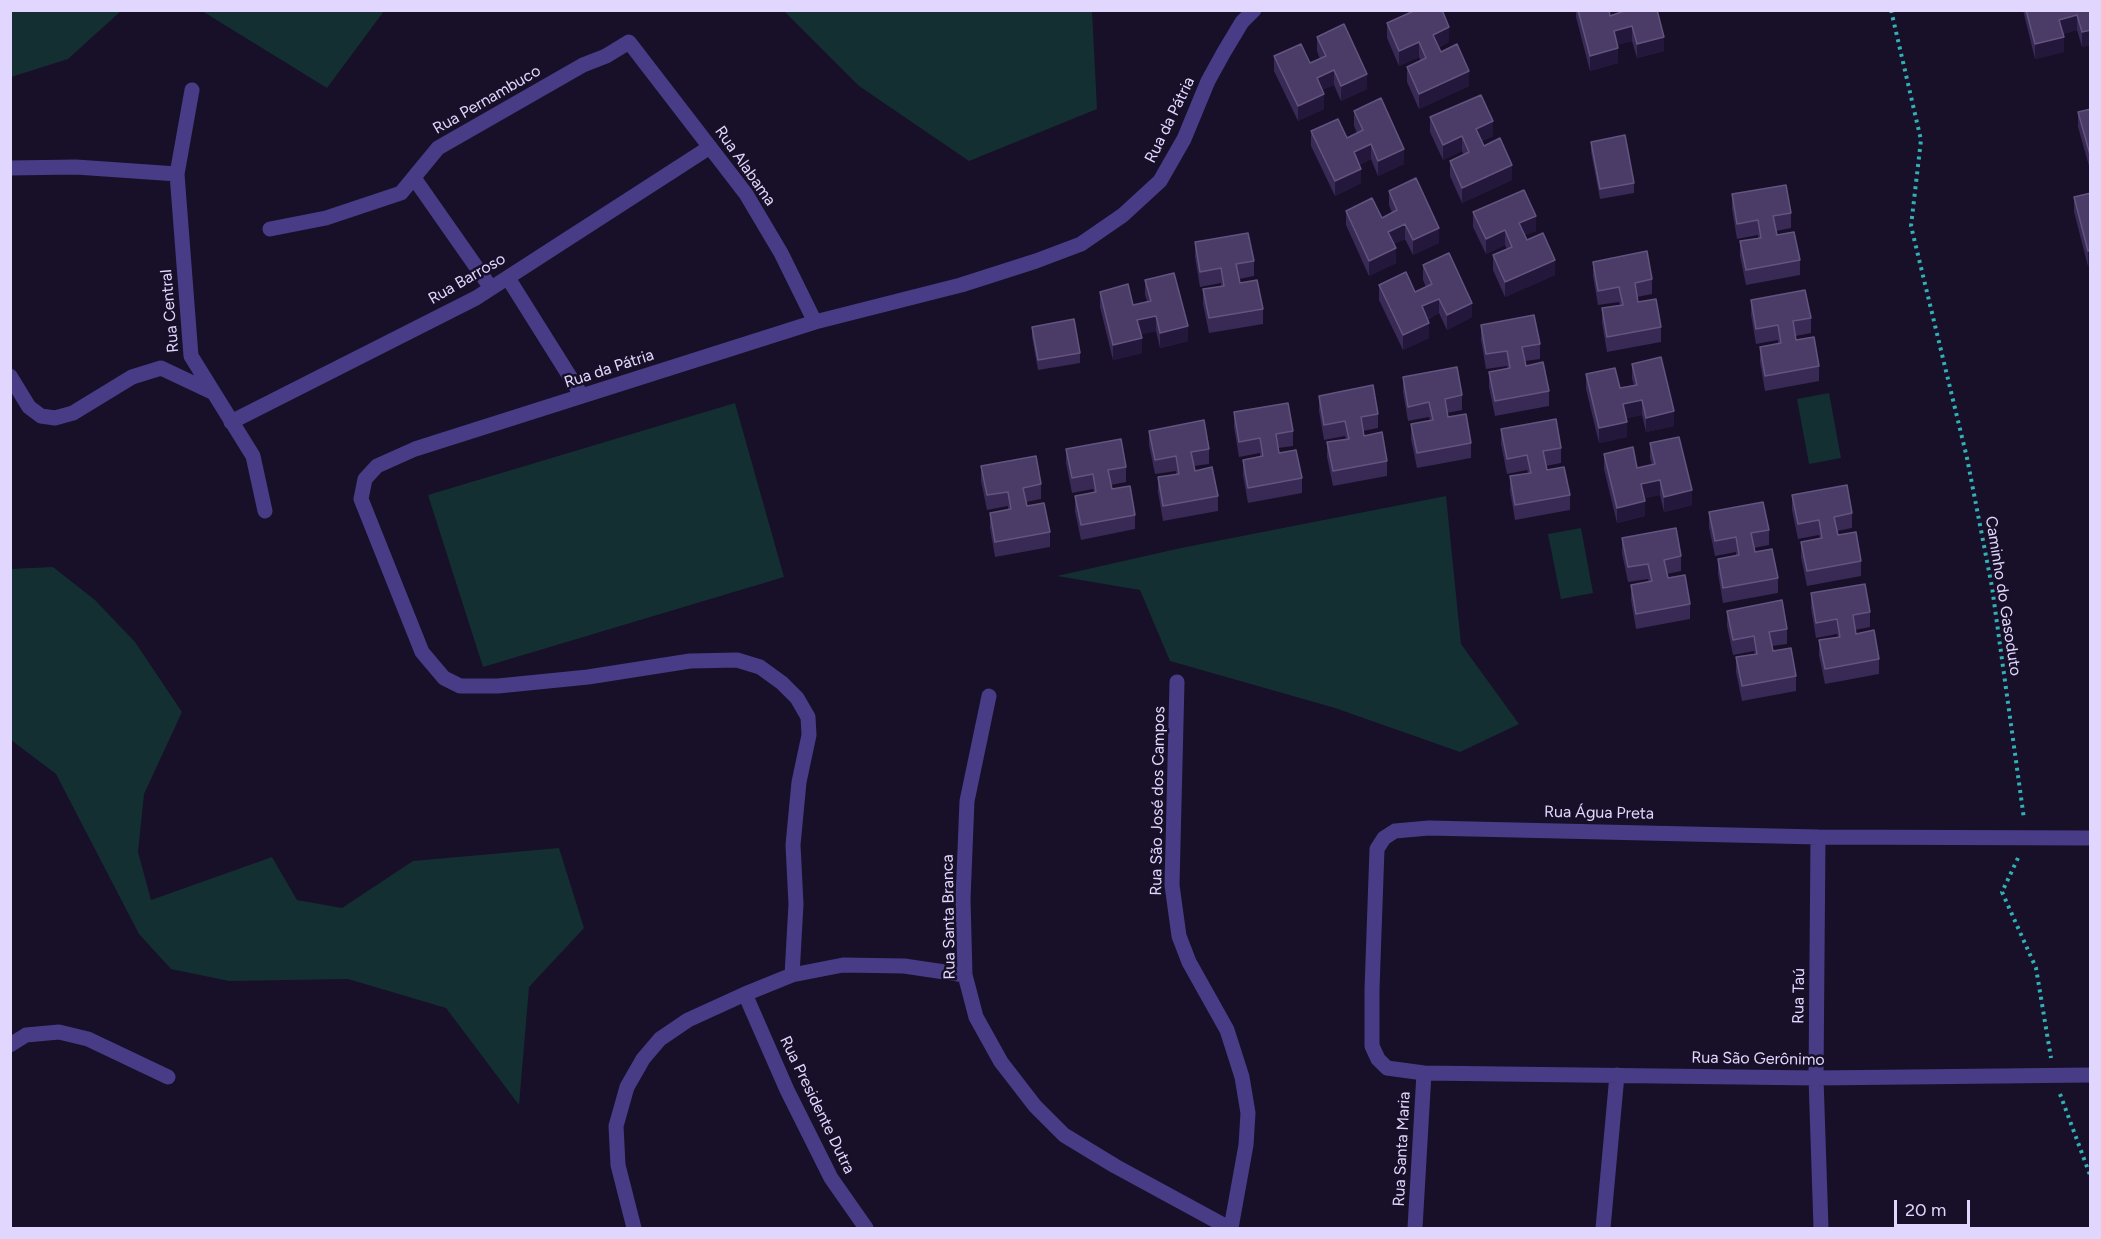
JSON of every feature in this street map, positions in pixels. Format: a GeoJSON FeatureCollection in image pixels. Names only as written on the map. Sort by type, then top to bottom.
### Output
{"type":"FeatureCollection","features":[{"type":"Feature","properties":{"kind":"street","name":"Rua da Pátria"},"geometry":{"type":"LineString","coordinates":[[792,975],[796,904],[792,845],[799,782],[809,735],[808,717],[797,698],[782,683],[760,667],[737,660],[690,661],[588,677],[498,686],[460,686],[444,678],[422,652],[361,499],[365,479],[377,466],[415,449],[815,322],[961,285],[1081,244],[1123,215],[1160,181],[1184,139],[1208,81],[1242,22],[1254,10]]}},
{"type":"Feature","properties":{"kind":"street","name":"Rua Alabama"},"geometry":{"type":"LineString","coordinates":[[629,42],[746,194],[781,253],[815,322]]}},
{"type":"Feature","properties":{"kind":"street","name":"Rua Pernambuco"},"geometry":{"type":"LineString","coordinates":[[270,229],[326,219],[401,193],[438,148],[583,65],[606,56],[629,42]]}},
{"type":"Feature","properties":{"kind":"street","name":"Rua Central"},"geometry":{"type":"LineString","coordinates":[[192,90],[177,174],[191,356],[253,456],[265,511]]}},
{"type":"Feature","properties":{"kind":"street","name":"Rua Barroso"},"geometry":{"type":"LineString","coordinates":[[231,422],[476,298],[710,147]]}},
{"type":"Feature","properties":{"kind":"street"},"geometry":{"type":"LineString","coordinates":[[10,168],[76,167],[177,174]]}},
{"type":"Feature","properties":{"kind":"street"},"geometry":{"type":"LineString","coordinates":[[414,178],[491,288]]}},
{"type":"Feature","properties":{"kind":"street"},"geometry":{"type":"LineString","coordinates":[[508,278],[582,396]]}},
{"type":"Feature","properties":{"kind":"street"},"geometry":{"type":"LineString","coordinates":[[10,376],[29,407],[41,416],[54,418],[73,413],[132,377],[161,368],[214,393]]}},
{"type":"Feature","properties":{"kind":"street","name":"Rua São José dos Campos"},"geometry":{"type":"LineString","coordinates":[[1177,682],[1172,885],[1179,936],[1189,962],[1227,1030],[1242,1077],[1248,1113],[1246,1145],[1230,1228]]}},
{"type":"Feature","properties":{"kind":"street","name":"Rua Santa Branca"},"geometry":{"type":"LineString","coordinates":[[989,696],[968,801],[963,899],[964,975],[976,1017],[1000,1062],[1035,1106],[1064,1135],[1115,1166],[1230,1228]]}},
{"type":"Feature","properties":{"kind":"street","name":"Rua Água Preta"},"geometry":{"type":"LineString","coordinates":[[1424,1072],[1387,1068],[1377,1059],[1372,1046],[1377,849],[1384,838],[1395,831],[1429,828],[1818,837],[2091,838]]}},
{"type":"Feature","properties":{"kind":"street","name":"Rua Taú"},"geometry":{"type":"LineString","coordinates":[[1818,837],[1816,1078],[1821,1228]]}},
{"type":"Feature","properties":{"kind":"street"},"geometry":{"type":"LineString","coordinates":[[634,1228],[618,1165],[616,1126],[627,1087],[643,1059],[660,1039],[688,1020],[792,975],[843,965],[904,966],[964,975]]}},
{"type":"Feature","properties":{"kind":"street","name":"Rua Presidente Dutra"},"geometry":{"type":"LineString","coordinates":[[745,994],[787,1090],[831,1178],[866,1228]]}},
{"type":"Feature","properties":{"kind":"street"},"geometry":{"type":"LineString","coordinates":[[10,1046],[26,1035],[59,1032],[88,1039],[168,1077]]}},
{"type":"Feature","properties":{"kind":"street","name":"Rua São Gerônimo"},"geometry":{"type":"LineString","coordinates":[[1424,1072],[1816,1078],[2091,1075]]}},
{"type":"Feature","properties":{"kind":"street","name":"Rua Santa Maria"},"geometry":{"type":"LineString","coordinates":[[1415,1228],[1424,1072]]}},
{"type":"Feature","properties":{"kind":"street"},"geometry":{"type":"LineString","coordinates":[[1603,1228],[1617,1075]]}},
{"type":"Feature","properties":{"kind":"path","name":"Caminho do Gasoduto"},"geometry":{"type":"LineString","coordinates":[[1891,10],[1921,141],[1911,226],[1967,458],[1989,576],[2026,838]]}},
{"type":"Feature","properties":{"kind":"path"},"geometry":{"type":"LineString","coordinates":[[2026,838],[2002,892],[2036,968],[2053,1076],[2091,1175]]}},
{"type":"Feature","properties":{"kind":"green space"},"geometry":{"type":"Polygon","coordinates":[[[11,10],[121,11],[68,59],[11,77],[11,10]]]}},
{"type":"Feature","properties":{"kind":"green space"},"geometry":{"type":"Polygon","coordinates":[[[202,11],[384,11],[327,88],[202,11]]]}},
{"type":"Feature","properties":{"kind":"green space"},"geometry":{"type":"Polygon","coordinates":[[[784,11],[1092,11],[1097,109],[969,161],[859,86],[784,11]]]}},
{"type":"Feature","properties":{"kind":"green space"},"geometry":{"type":"Polygon","coordinates":[[[1829,393],[1841,458],[1809,464],[1797,399],[1829,393]]]}},
{"type":"Feature","properties":{"kind":"green space"},"geometry":{"type":"Polygon","coordinates":[[[735,403],[784,577],[483,667],[428,495],[735,403]]]}},
{"type":"Feature","properties":{"kind":"green space"},"geometry":{"type":"Polygon","coordinates":[[[1446,496],[1461,644],[1519,724],[1460,752],[1335,708],[1170,661],[1140,590],[1057,576],[1181,548],[1446,496]]]}},
{"type":"Feature","properties":{"kind":"green space"},"geometry":{"type":"Polygon","coordinates":[[[1581,528],[1593,593],[1561,599],[1548,534],[1581,528]]]}},
{"type":"Feature","properties":{"kind":"green space"},"geometry":{"type":"Polygon","coordinates":[[[53,567],[95,600],[135,642],[182,712],[144,794],[138,852],[151,900],[272,857],[297,900],[342,908],[413,861],[559,848],[584,928],[529,987],[519,1105],[446,1008],[348,979],[229,981],[171,969],[139,934],[56,774],[11,740],[11,569],[53,567]]]}},
{"type":"Feature","properties":{"kind":"building"},"geometry":{"type":"Polygon","coordinates":[[[1416,10],[1442,10],[1449,27],[1433,35],[1441,52],[1457,44],[1469,71],[1419,94],[1407,67],[1426,58],[1419,42],[1399,51],[1387,23],[1416,10]]]}},
{"type":"Feature","properties":{"kind":"building"},"geometry":{"type":"Polygon","coordinates":[[[1578,10],[1609,10],[1610,16],[1627,10],[1657,10],[1664,37],[1637,44],[1632,26],[1614,31],[1618,48],[1590,56],[1578,10]]]}},
{"type":"Feature","properties":{"kind":"building"},"geometry":{"type":"Polygon","coordinates":[[[2026,10],[2091,10],[2091,30],[2082,32],[2077,15],[2059,20],[2064,37],[2035,44],[2026,10]]]}},
{"type":"Feature","properties":{"kind":"building"},"geometry":{"type":"Polygon","coordinates":[[[1344,24],[1367,74],[1341,86],[1334,70],[1317,78],[1324,94],[1298,106],[1274,56],[1301,44],[1310,63],[1326,56],[1317,37],[1344,24]]]}},
{"type":"Feature","properties":{"kind":"building"},"geometry":{"type":"Polygon","coordinates":[[[1481,95],[1493,121],[1476,129],[1484,146],[1500,138],[1512,165],[1462,188],[1450,161],[1469,152],[1462,136],[1443,145],[1430,117],[1481,95]]]}},
{"type":"Feature","properties":{"kind":"building"},"geometry":{"type":"Polygon","coordinates":[[[1381,98],[1404,149],[1378,161],[1371,144],[1354,152],[1361,169],[1335,181],[1311,131],[1338,119],[1347,138],[1363,130],[1354,111],[1381,98]]]}},
{"type":"Feature","properties":{"kind":"building"},"geometry":{"type":"Polygon","coordinates":[[[2091,109],[2091,158],[2078,112],[2091,109]]]}},
{"type":"Feature","properties":{"kind":"building"},"geometry":{"type":"Polygon","coordinates":[[[1625,135],[1634,183],[1600,189],[1591,142],[1625,135]]]}},
{"type":"Feature","properties":{"kind":"building"},"geometry":{"type":"Polygon","coordinates":[[[1416,178],[1439,228],[1413,240],[1405,224],[1388,232],[1396,248],[1369,261],[1346,211],[1372,198],[1382,218],[1397,210],[1389,191],[1416,178]]]}},
{"type":"Feature","properties":{"kind":"building"},"geometry":{"type":"Polygon","coordinates":[[[1786,185],[1791,213],[1773,216],[1777,235],[1794,232],[1800,260],[1746,270],[1740,241],[1761,238],[1758,220],[1737,224],[1732,194],[1786,185]]]}},
{"type":"Feature","properties":{"kind":"building"},"geometry":{"type":"Polygon","coordinates":[[[1524,190],[1536,216],[1519,223],[1527,240],[1543,233],[1555,260],[1505,282],[1493,255],[1512,247],[1505,230],[1486,239],[1473,212],[1524,190]]]}},
{"type":"Feature","properties":{"kind":"building"},"geometry":{"type":"Polygon","coordinates":[[[2091,193],[2091,250],[2088,251],[2074,197],[2091,193]]]}},
{"type":"Feature","properties":{"kind":"building"},"geometry":{"type":"Polygon","coordinates":[[[1248,233],[1254,261],[1236,264],[1240,283],[1257,280],[1263,309],[1209,318],[1203,289],[1224,286],[1221,268],[1200,272],[1195,242],[1248,233]]]}},
{"type":"Feature","properties":{"kind":"building"},"geometry":{"type":"Polygon","coordinates":[[[1647,251],[1652,279],[1635,283],[1638,302],[1656,299],[1661,327],[1607,337],[1602,308],[1623,305],[1619,287],[1598,291],[1593,262],[1647,251]]]}},
{"type":"Feature","properties":{"kind":"building"},"geometry":{"type":"Polygon","coordinates":[[[1449,253],[1472,303],[1447,315],[1439,299],[1422,306],[1429,323],[1403,335],[1379,285],[1406,272],[1415,292],[1432,284],[1423,265],[1449,253]]]}},
{"type":"Feature","properties":{"kind":"building"},"geometry":{"type":"Polygon","coordinates":[[[1174,273],[1188,326],[1160,333],[1156,316],[1137,320],[1142,338],[1113,345],[1100,292],[1128,284],[1133,305],[1151,301],[1145,280],[1174,273]]]}},
{"type":"Feature","properties":{"kind":"building"},"geometry":{"type":"Polygon","coordinates":[[[1805,290],[1811,318],[1793,321],[1796,340],[1814,337],[1819,366],[1765,376],[1760,347],[1781,343],[1778,325],[1756,329],[1751,300],[1805,290]]]}},
{"type":"Feature","properties":{"kind":"building"},"geometry":{"type":"Polygon","coordinates":[[[1534,315],[1540,344],[1522,347],[1526,366],[1543,362],[1549,391],[1495,401],[1489,372],[1510,368],[1507,351],[1486,354],[1481,325],[1534,315]]]}},
{"type":"Feature","properties":{"kind":"building"},"geometry":{"type":"Polygon","coordinates":[[[1074,319],[1080,353],[1038,360],[1032,327],[1074,319]]]}},
{"type":"Feature","properties":{"kind":"building"},"geometry":{"type":"Polygon","coordinates":[[[1661,357],[1674,411],[1646,418],[1642,400],[1623,404],[1627,422],[1599,428],[1586,374],[1615,368],[1620,388],[1637,385],[1632,364],[1661,357]]]}},
{"type":"Feature","properties":{"kind":"building"},"geometry":{"type":"Polygon","coordinates":[[[1457,367],[1462,395],[1445,399],[1448,417],[1466,414],[1471,443],[1417,453],[1411,424],[1433,420],[1429,402],[1408,407],[1403,377],[1457,367]]]}},
{"type":"Feature","properties":{"kind":"building"},"geometry":{"type":"Polygon","coordinates":[[[1373,385],[1378,414],[1361,417],[1364,436],[1382,432],[1387,461],[1333,471],[1327,442],[1349,439],[1345,421],[1324,425],[1319,396],[1373,385]]]}},
{"type":"Feature","properties":{"kind":"building"},"geometry":{"type":"Polygon","coordinates":[[[1288,403],[1293,431],[1276,434],[1279,453],[1296,450],[1302,478],[1248,488],[1243,460],[1263,456],[1260,438],[1239,442],[1234,412],[1288,403]]]}},
{"type":"Feature","properties":{"kind":"building"},"geometry":{"type":"Polygon","coordinates":[[[1556,419],[1561,448],[1543,451],[1547,470],[1564,467],[1570,495],[1515,505],[1510,476],[1531,473],[1527,455],[1507,459],[1501,429],[1556,419]]]}},
{"type":"Feature","properties":{"kind":"building"},"geometry":{"type":"Polygon","coordinates":[[[1204,420],[1209,449],[1191,452],[1195,471],[1212,467],[1218,496],[1163,506],[1158,477],[1179,474],[1176,456],[1155,460],[1149,431],[1204,420]]]}},
{"type":"Feature","properties":{"kind":"building"},"geometry":{"type":"Polygon","coordinates":[[[1679,437],[1692,490],[1664,497],[1660,480],[1641,484],[1645,501],[1617,508],[1604,454],[1633,447],[1637,468],[1655,464],[1650,443],[1679,437]]]}},
{"type":"Feature","properties":{"kind":"building"},"geometry":{"type":"Polygon","coordinates":[[[1121,439],[1126,467],[1108,470],[1112,489],[1130,486],[1135,515],[1081,525],[1075,496],[1096,492],[1093,474],[1072,478],[1066,449],[1121,439]]]}},
{"type":"Feature","properties":{"kind":"building"},"geometry":{"type":"Polygon","coordinates":[[[1036,456],[1041,484],[1023,488],[1027,506],[1044,503],[1050,532],[995,542],[990,513],[1011,509],[1008,492],[987,495],[981,466],[1036,456]]]}},
{"type":"Feature","properties":{"kind":"building"},"geometry":{"type":"Polygon","coordinates":[[[1847,485],[1852,513],[1834,517],[1838,535],[1856,532],[1861,561],[1807,571],[1801,542],[1822,538],[1819,520],[1798,524],[1792,495],[1847,485]]]}},
{"type":"Feature","properties":{"kind":"building"},"geometry":{"type":"Polygon","coordinates":[[[1763,502],[1769,530],[1751,533],[1755,552],[1772,549],[1778,578],[1723,588],[1718,559],[1739,555],[1736,537],[1715,541],[1709,512],[1763,502]]]}},
{"type":"Feature","properties":{"kind":"building"},"geometry":{"type":"Polygon","coordinates":[[[1676,528],[1681,556],[1664,560],[1668,578],[1685,575],[1690,604],[1636,614],[1631,585],[1652,581],[1648,564],[1628,567],[1622,538],[1676,528]]]}},
{"type":"Feature","properties":{"kind":"building"},"geometry":{"type":"Polygon","coordinates":[[[1865,584],[1870,612],[1853,615],[1856,634],[1874,630],[1879,659],[1825,669],[1819,640],[1840,637],[1837,619],[1816,623],[1811,593],[1865,584]]]}},
{"type":"Feature","properties":{"kind":"building"},"geometry":{"type":"Polygon","coordinates":[[[1782,600],[1787,629],[1769,632],[1773,651],[1791,648],[1796,676],[1742,686],[1736,657],[1757,654],[1754,636],[1733,640],[1727,611],[1782,600]]]}}]}
